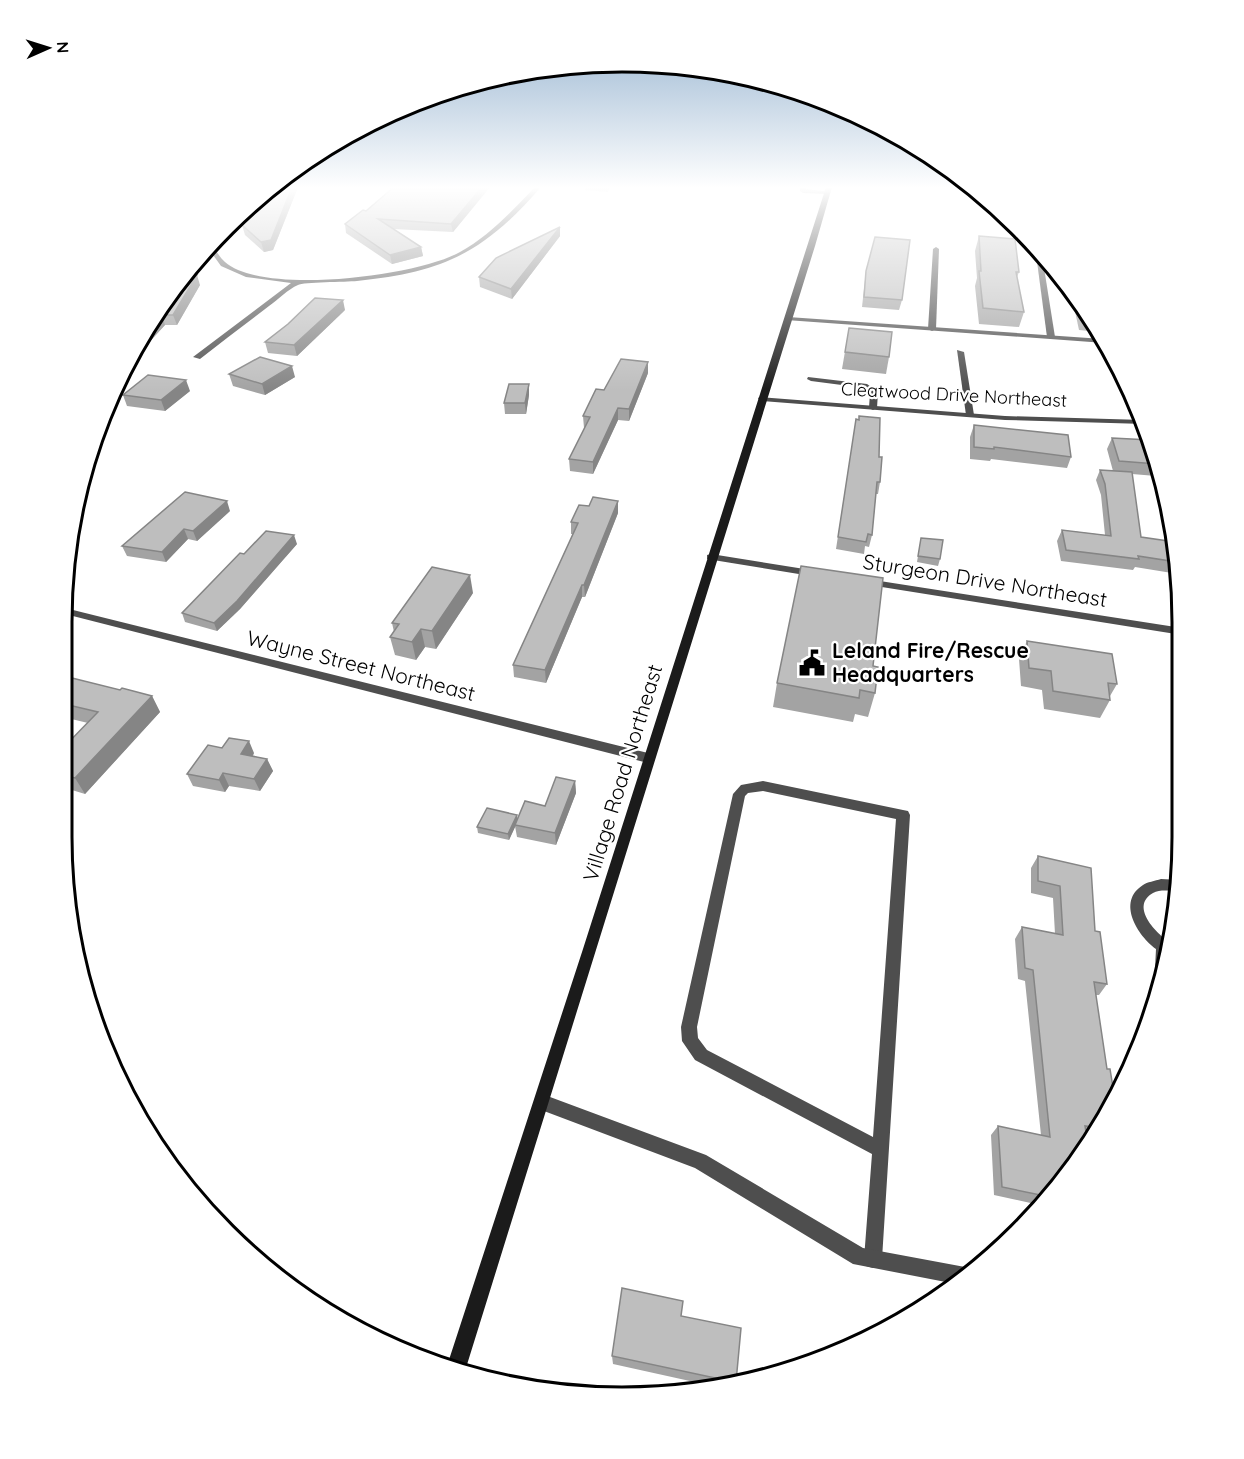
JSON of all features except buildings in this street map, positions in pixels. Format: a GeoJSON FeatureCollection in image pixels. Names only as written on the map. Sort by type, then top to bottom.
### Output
{"type":"FeatureCollection","features":[{"type":"Feature","properties":{"kind":"main road","name":"Village Road Northeast"},"geometry":{"type":"LineString","coordinates":[[458,1362],[542,1102],[711,557],[808,255]]}},
{"type":"Feature","properties":{"kind":"street"},"geometry":{"type":"LineString","coordinates":[[213,255],[221,263],[239,273],[297,282],[352,281],[384,277],[446,261],[457,255]]}},
{"type":"Feature","properties":{"kind":"street"},"geometry":{"type":"LineString","coordinates":[[932,329],[936,255]]}},
{"type":"Feature","properties":{"kind":"street"},"geometry":{"type":"LineString","coordinates":[[1041,265],[1051,337]]}},
{"type":"Feature","properties":{"kind":"street"},"geometry":{"type":"LineString","coordinates":[[197,357],[297,282]]}},
{"type":"Feature","properties":{"kind":"street"},"geometry":{"type":"LineString","coordinates":[[788,319],[1094,340]]}},
{"type":"Feature","properties":{"kind":"street"},"geometry":{"type":"LineString","coordinates":[[960,352],[970,415]]}},
{"type":"Feature","properties":{"kind":"street"},"geometry":{"type":"LineString","coordinates":[[811,379],[867,386],[874,392],[873,408]]}},
{"type":"Feature","properties":{"kind":"street","name":"Cleatwood Drive Northeast"},"geometry":{"type":"LineString","coordinates":[[762,399],[970,415],[1134,422]]}},
{"type":"Feature","properties":{"kind":"street"},"geometry":{"type":"LineString","coordinates":[[711,557],[829,576]]}},
{"type":"Feature","properties":{"kind":"street","name":"Sturgeon Drive Northeast"},"geometry":{"type":"LineString","coordinates":[[853,579],[1172,630]]}},
{"type":"Feature","properties":{"kind":"street","name":"Wayne Street Northeast"},"geometry":{"type":"LineString","coordinates":[[72,613],[648,758]]}},
{"type":"Feature","properties":{"kind":"street"},"geometry":{"type":"LineString","coordinates":[[873,1260],[903,816],[763,786],[745,788],[739,794],[731,829],[689,1027],[690,1041],[701,1055],[880,1150]]}},
{"type":"Feature","properties":{"kind":"street"},"geometry":{"type":"LineString","coordinates":[[1161,944],[1149,935],[1138,917],[1137,904],[1142,892],[1152,886],[1170,884]]}},
{"type":"Feature","properties":{"kind":"street"},"geometry":{"type":"LineString","coordinates":[[542,1102],[700,1161],[860,1257],[955,1274]]}},
{"type":"Feature","properties":{"kind":"place","name":"Leland Fire/Rescue Headquarters"},"geometry":{"type":"Point","coordinates":[812,663]}}]}
